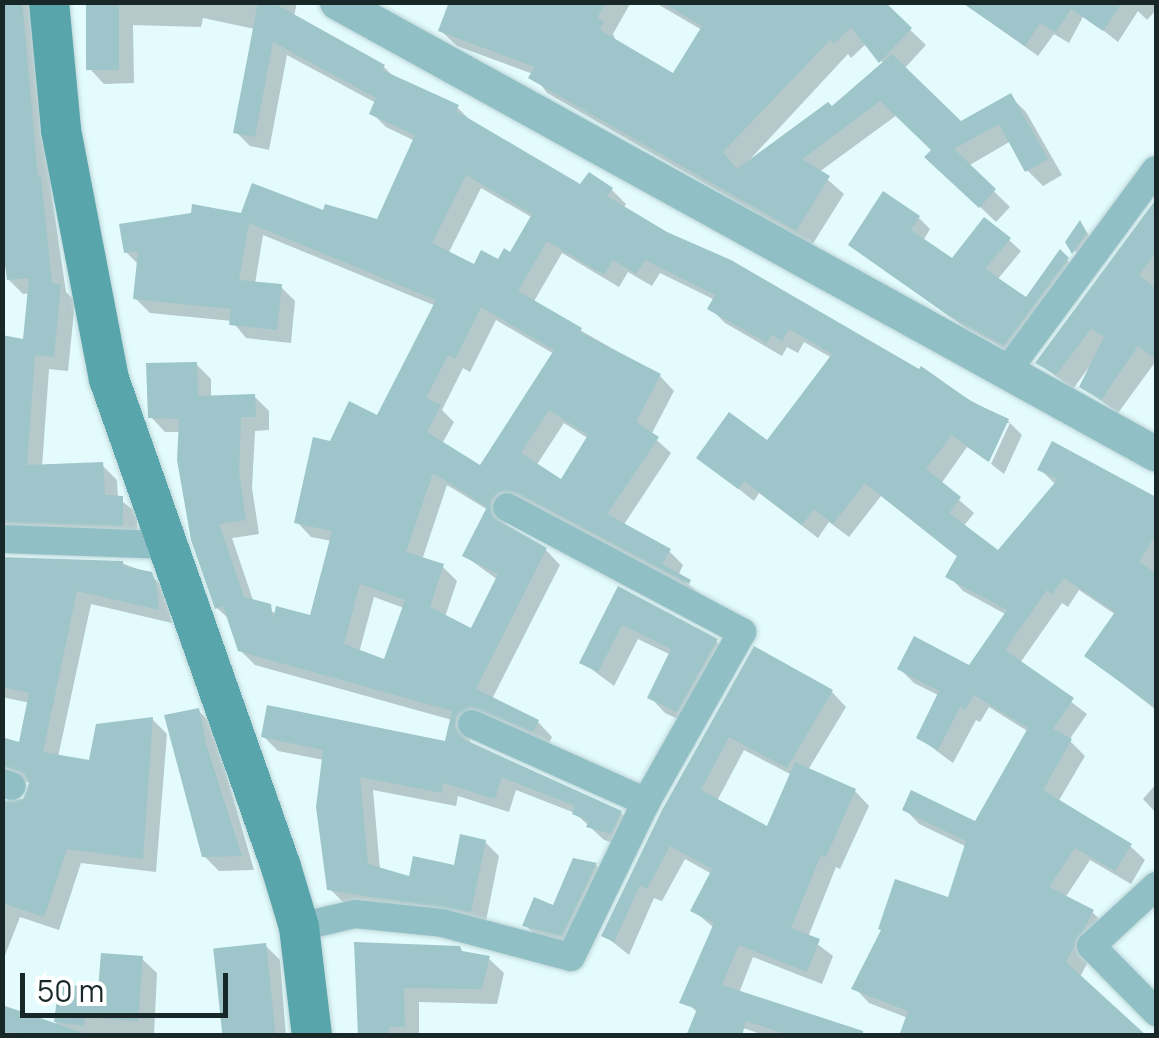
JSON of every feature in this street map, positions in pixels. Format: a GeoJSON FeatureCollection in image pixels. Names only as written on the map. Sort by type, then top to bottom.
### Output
{"type":"FeatureCollection","features":[{"type":"Feature","properties":{"kind":"main road"},"geometry":{"type":"LineString","coordinates":[[49,2],[62,130],[108,379],[258,793],[299,927],[312,1036]]}},
{"type":"Feature","properties":{"kind":"street"},"geometry":{"type":"LineString","coordinates":[[340,3],[1156,454]]}},
{"type":"Feature","properties":{"kind":"street"},"geometry":{"type":"LineString","coordinates":[[1007,372],[1156,170]]}},
{"type":"Feature","properties":{"kind":"street"},"geometry":{"type":"LineString","coordinates":[[299,927],[355,914],[442,923],[571,957],[646,802],[742,632],[507,507]]}},
{"type":"Feature","properties":{"kind":"street"},"geometry":{"type":"LineString","coordinates":[[2,539],[168,545]]}},
{"type":"Feature","properties":{"kind":"street"},"geometry":{"type":"LineString","coordinates":[[472,724],[646,802]]}},
{"type":"Feature","properties":{"kind":"street"},"geometry":{"type":"LineString","coordinates":[[1156,886],[1091,946],[1156,1012]]}},
{"type":"Feature","properties":{"kind":"building"},"geometry":{"type":"Polygon","coordinates":[[[2,2],[22,2],[52,283],[61,284],[54,357],[35,355],[27,465],[103,462],[105,495],[123,496],[123,526],[2,522],[2,335],[23,339],[29,278],[7,280],[2,243],[2,2]]]}},
{"type":"Feature","properties":{"kind":"building"},"geometry":{"type":"Polygon","coordinates":[[[86,2],[119,2],[119,70],[86,70],[86,2]]]}},
{"type":"Feature","properties":{"kind":"building"},"geometry":{"type":"Polygon","coordinates":[[[258,2],[272,2],[385,65],[382,70],[459,105],[456,111],[580,184],[589,172],[613,188],[607,196],[667,232],[731,260],[919,369],[921,366],[972,402],[1009,419],[989,462],[952,435],[926,469],[961,497],[949,513],[998,550],[1058,479],[1037,470],[1052,441],[1156,497],[1156,534],[1139,562],[1156,573],[1156,708],[1084,656],[1115,612],[1064,578],[1052,594],[1047,590],[1005,650],[1074,698],[1053,729],[1072,739],[1043,790],[1132,844],[1115,871],[1075,848],[1049,887],[1094,910],[1066,962],[1147,1036],[899,1036],[908,1011],[851,989],[881,930],[878,929],[895,879],[948,897],[966,841],[902,810],[911,790],[975,821],[1028,728],[974,695],[965,710],[960,707],[938,750],[916,738],[939,691],[897,669],[914,636],[969,665],[1007,610],[945,577],[957,556],[865,483],[833,524],[814,509],[802,525],[744,481],[738,489],[696,458],[729,412],[767,440],[832,354],[789,329],[782,341],[772,335],[767,343],[707,309],[715,295],[645,260],[636,274],[613,260],[604,275],[547,241],[518,291],[582,328],[580,332],[661,374],[636,422],[659,437],[607,514],[671,549],[662,564],[691,580],[689,584],[515,492],[499,492],[491,500],[493,517],[547,548],[476,689],[539,720],[533,732],[471,707],[457,716],[455,727],[465,740],[622,811],[611,834],[586,827],[589,821],[572,814],[575,806],[502,777],[495,799],[443,783],[442,793],[360,777],[368,864],[409,876],[413,856],[454,865],[460,834],[486,840],[471,912],[327,890],[316,807],[323,750],[261,737],[267,705],[445,741],[452,711],[238,651],[223,606],[215,609],[191,540],[177,460],[179,419],[148,418],[146,363],[197,362],[198,396],[255,394],[256,417],[241,417],[239,472],[246,520],[219,524],[244,597],[271,604],[273,620],[276,606],[310,615],[332,531],[294,523],[313,437],[330,441],[349,401],[377,415],[436,300],[249,223],[239,280],[282,284],[277,330],[229,325],[231,309],[133,299],[138,251],[124,253],[119,224],[191,213],[192,204],[241,213],[252,183],[323,210],[325,204],[377,219],[415,135],[369,114],[376,98],[273,42],[255,137],[233,133],[258,2]],[[466,175],[432,243],[474,264],[481,250],[498,259],[504,248],[510,252],[532,214],[466,175]],[[481,307],[455,359],[448,355],[426,398],[441,405],[427,432],[480,465],[554,350],[481,307]],[[549,410],[521,453],[561,479],[588,435],[549,410]],[[433,473],[406,552],[444,564],[430,607],[471,628],[498,574],[462,556],[487,507],[433,473]],[[360,584],[344,644],[384,659],[405,600],[360,584]]]}},
{"type":"Feature","properties":{"kind":"building"},"geometry":{"type":"Polygon","coordinates":[[[449,2],[606,2],[597,18],[604,22],[600,30],[673,73],[702,26],[661,2],[885,2],[912,28],[879,63],[851,27],[834,44],[830,40],[723,152],[737,169],[828,102],[832,106],[892,54],[961,121],[1011,93],[1048,159],[1025,172],[999,124],[954,149],[996,189],[979,208],[924,157],[931,150],[880,101],[802,159],[830,176],[796,231],[528,78],[535,67],[438,31],[449,2]]]}},
{"type":"Feature","properties":{"kind":"building"},"geometry":{"type":"Polygon","coordinates":[[[961,2],[1122,2],[1103,31],[1071,9],[1056,32],[1040,23],[1025,46],[961,2]]]}},
{"type":"Feature","properties":{"kind":"building"},"geometry":{"type":"Polygon","coordinates":[[[883,191],[920,216],[911,230],[952,258],[984,217],[1011,238],[985,269],[1026,297],[1060,249],[1069,258],[1004,346],[949,316],[848,245],[883,191]]]}},
{"type":"Feature","properties":{"kind":"building"},"geometry":{"type":"Polygon","coordinates":[[[1156,199],[1156,253],[1139,275],[1156,289],[1156,359],[1138,346],[1101,400],[1079,387],[1104,337],[1091,329],[1056,375],[1035,363],[1156,199]]]}},
{"type":"Feature","properties":{"kind":"building"},"geometry":{"type":"Polygon","coordinates":[[[1080,220],[1087,233],[1072,254],[1065,242],[1080,220]]]}},
{"type":"Feature","properties":{"kind":"building"},"geometry":{"type":"Polygon","coordinates":[[[2,557],[123,561],[123,566],[152,572],[156,583],[159,610],[77,591],[43,752],[89,760],[96,724],[153,717],[143,859],[67,849],[44,917],[2,903],[2,801],[23,799],[29,783],[24,773],[2,766],[2,737],[19,742],[29,693],[2,687],[2,557]]]}},
{"type":"Feature","properties":{"kind":"building"},"geometry":{"type":"Polygon","coordinates":[[[618,586],[718,639],[677,712],[647,698],[671,649],[622,625],[598,672],[579,663],[618,586]]]}},
{"type":"Feature","properties":{"kind":"building"},"geometry":{"type":"Polygon","coordinates":[[[754,646],[833,690],[787,768],[729,737],[701,790],[767,826],[795,762],[856,789],[826,857],[821,855],[791,928],[820,939],[807,972],[739,945],[722,985],[863,1031],[863,1036],[792,1036],[746,1021],[742,1036],[686,1036],[697,1009],[679,1003],[714,923],[690,911],[712,869],[670,846],[647,889],[640,885],[614,942],[601,936],[662,810],[754,646]]]}},
{"type":"Feature","properties":{"kind":"building"},"geometry":{"type":"Polygon","coordinates":[[[199,708],[206,744],[242,856],[202,857],[164,715],[199,708]]]}},
{"type":"Feature","properties":{"kind":"building"},"geometry":{"type":"Polygon","coordinates":[[[573,858],[597,863],[562,936],[522,926],[534,897],[553,905],[573,858]]]}},
{"type":"Feature","properties":{"kind":"building"},"geometry":{"type":"Polygon","coordinates":[[[354,942],[460,946],[462,951],[490,956],[482,989],[404,988],[405,1027],[389,1027],[389,1036],[358,1036],[354,942]]]}},
{"type":"Feature","properties":{"kind":"building"},"geometry":{"type":"Polygon","coordinates":[[[266,943],[276,1036],[222,1036],[213,949],[266,943]]]}},
{"type":"Feature","properties":{"kind":"building"},"geometry":{"type":"Polygon","coordinates":[[[101,953],[143,956],[138,1021],[85,1017],[84,1026],[54,1022],[59,983],[98,989],[101,953]]]}},
{"type":"Feature","properties":{"kind":"building"},"geometry":{"type":"Polygon","coordinates":[[[2,1005],[81,1032],[81,1036],[2,1032],[2,1005]]]}}]}
